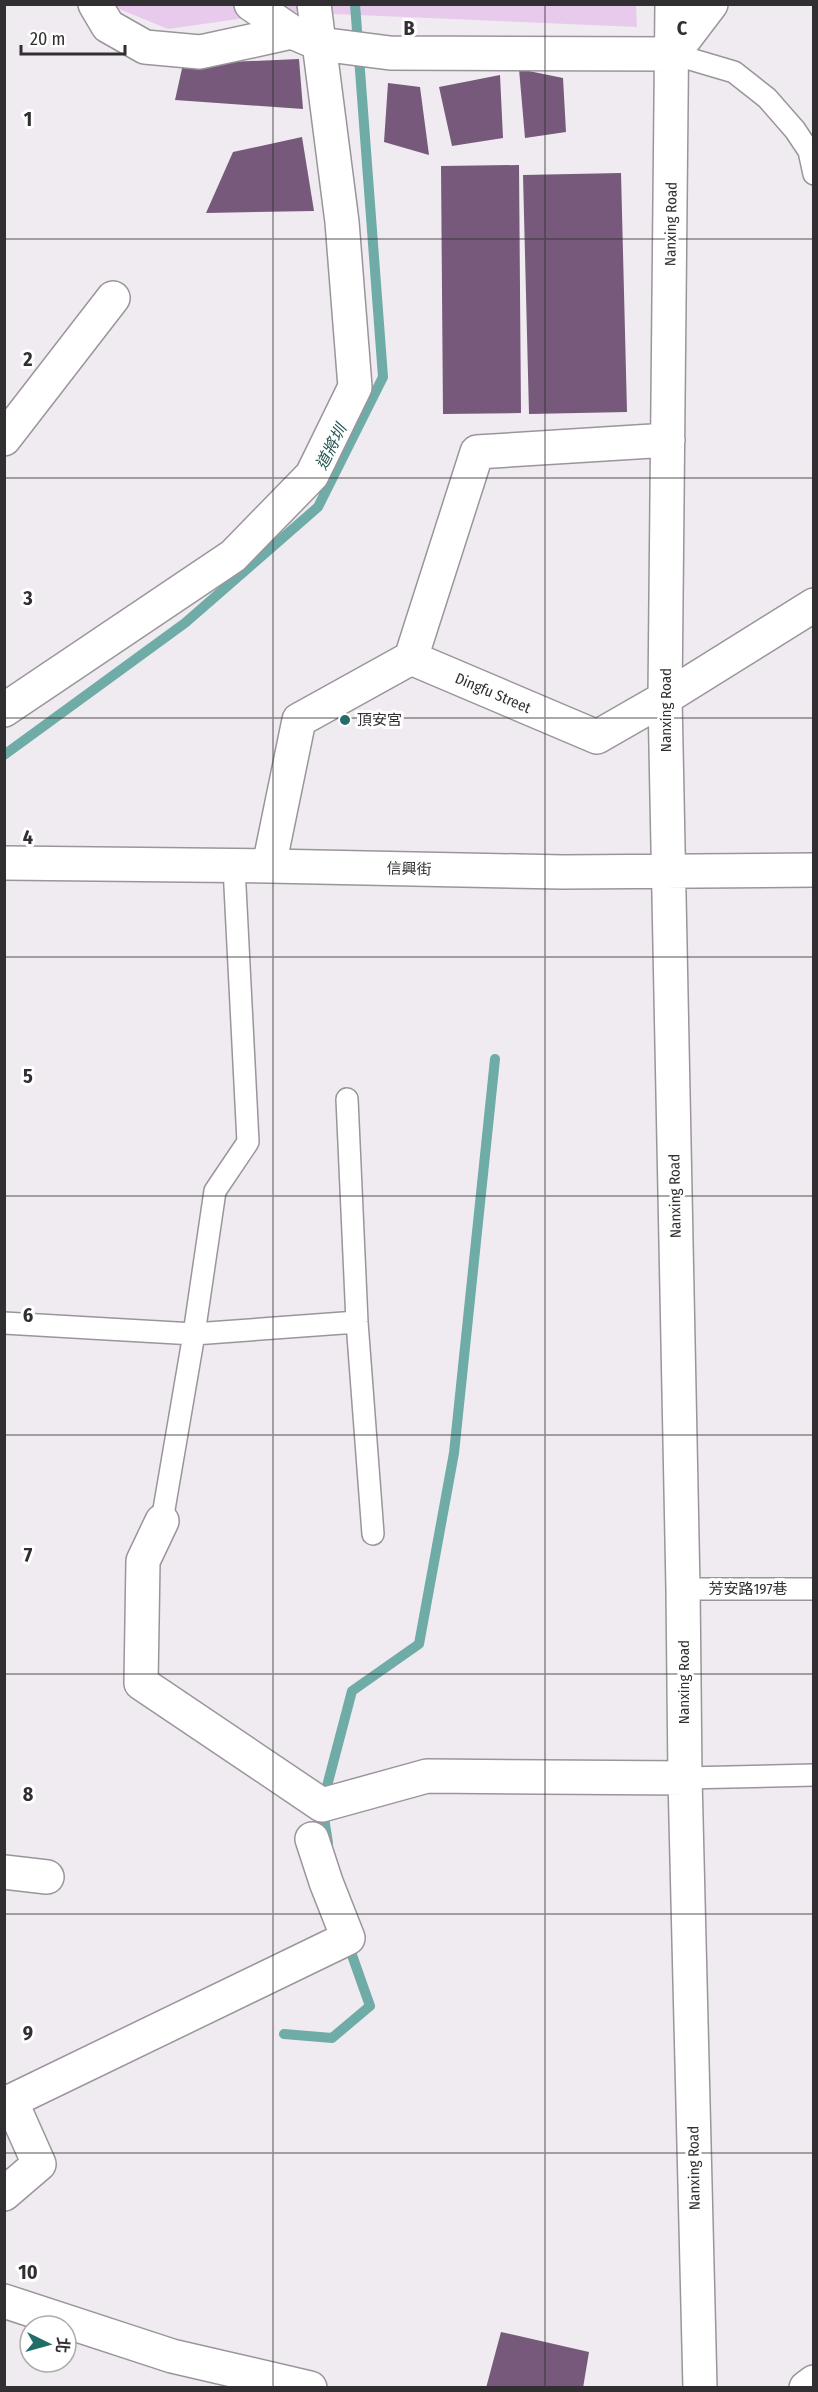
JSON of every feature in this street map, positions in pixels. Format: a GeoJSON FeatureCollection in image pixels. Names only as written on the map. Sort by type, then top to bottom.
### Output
{"type":"FeatureCollection","features":[{"type":"Feature","properties":{"kind":"street"},"geometry":{"type":"LineString","coordinates":[[95,4],[108,26],[145,47],[200,52],[306,38],[390,53],[673,54],[711,4]]}},
{"type":"Feature","properties":{"kind":"street"},"geometry":{"type":"LineString","coordinates":[[251,4],[306,38]]}},
{"type":"Feature","properties":{"kind":"street"},"geometry":{"type":"LineString","coordinates":[[4,710],[233,556],[312,475],[356,387],[342,222],[306,38],[314,4]]}},
{"type":"Feature","properties":{"kind":"street","name":"Nanxing Road"},"geometry":{"type":"LineString","coordinates":[[672,4],[665,698],[685,1778],[700,2388]]}},
{"type":"Feature","properties":{"kind":"street"},"geometry":{"type":"LineString","coordinates":[[4,439],[113,298]]}},
{"type":"Feature","properties":{"kind":"street"},"geometry":{"type":"LineString","coordinates":[[269,866],[299,720],[411,658],[477,452],[668,440]]}},
{"type":"Feature","properties":{"kind":"street","name":"Dingfu Street"},"geometry":{"type":"LineString","coordinates":[[411,658],[597,737],[665,698],[813,605]]}},
{"type":"Feature","properties":{"kind":"street","name":"信興街"},"geometry":{"type":"LineString","coordinates":[[4,863],[551,872],[813,870]]}},
{"type":"Feature","properties":{"kind":"street"},"geometry":{"type":"LineString","coordinates":[[162,1521],[143,1561],[141,1683],[322,1805],[427,1776],[685,1778]]}},
{"type":"Feature","properties":{"kind":"street"},"geometry":{"type":"LineString","coordinates":[[4,2194],[39,2164],[11,2101],[348,1938],[312,1839]]}},
{"type":"Feature","properties":{"kind":"street"},"geometry":{"type":"LineString","coordinates":[[4,1872],[47,1877]]}},
{"type":"Feature","properties":{"kind":"street"},"geometry":{"type":"LineString","coordinates":[[4,2301],[172,2356],[310,2388]]}},
{"type":"Feature","properties":{"kind":"street"},"geometry":{"type":"LineString","coordinates":[[806,2388],[813,2382]]}},
{"type":"Feature","properties":{"kind":"lane"},"geometry":{"type":"LineString","coordinates":[[673,54],[734,72],[767,98],[795,130],[809,151],[813,174]]}},
{"type":"Feature","properties":{"kind":"lane"},"geometry":{"type":"LineString","coordinates":[[162,1521],[194,1334],[215,1191],[248,1142],[234,867]]}},
{"type":"Feature","properties":{"kind":"lane"},"geometry":{"type":"LineString","coordinates":[[347,1100],[357,1322],[373,1534]]}},
{"type":"Feature","properties":{"kind":"lane"},"geometry":{"type":"LineString","coordinates":[[4,1323],[194,1334],[357,1322]]}},
{"type":"Feature","properties":{"kind":"lane","name":"芳安路197巷"},"geometry":{"type":"LineString","coordinates":[[683,1589],[813,1589]]}},
{"type":"Feature","properties":{"kind":"lane"},"geometry":{"type":"LineString","coordinates":[[685,1778],[813,1775]]}},
{"type":"Feature","properties":{"kind":"shaded area"},"geometry":{"type":"Polygon","coordinates":[[[636,4],[637,27],[287,12],[168,29],[119,9],[116,5],[636,4]]]}},
{"type":"Feature","properties":{"kind":"building"},"geometry":{"type":"Polygon","coordinates":[[[299,59],[303,109],[175,100],[183,64],[299,59]]]}},
{"type":"Feature","properties":{"kind":"building"},"geometry":{"type":"Polygon","coordinates":[[[519,69],[563,78],[566,132],[525,138],[519,69]]]}},
{"type":"Feature","properties":{"kind":"building"},"geometry":{"type":"Polygon","coordinates":[[[500,75],[503,138],[452,146],[439,87],[500,75]]]}},
{"type":"Feature","properties":{"kind":"building"},"geometry":{"type":"Polygon","coordinates":[[[388,83],[420,87],[429,155],[384,142],[388,83]]]}},
{"type":"Feature","properties":{"kind":"building"},"geometry":{"type":"Polygon","coordinates":[[[302,137],[314,211],[206,213],[233,152],[302,137]]]}},
{"type":"Feature","properties":{"kind":"building"},"geometry":{"type":"Polygon","coordinates":[[[519,165],[521,413],[443,414],[441,166],[519,165]]]}},
{"type":"Feature","properties":{"kind":"building"},"geometry":{"type":"Polygon","coordinates":[[[621,173],[627,412],[529,414],[523,175],[621,173]]]}},
{"type":"Feature","properties":{"kind":"building"},"geometry":{"type":"Polygon","coordinates":[[[501,2332],[589,2352],[583,2388],[486,2388],[501,2332]]]}},
{"type":"Feature","properties":{"kind":"waterway","name":"道將圳"},"geometry":{"type":"LineString","coordinates":[[4,755],[185,623],[318,507],[383,377],[355,4]]}},
{"type":"Feature","properties":{"kind":"waterway"},"geometry":{"type":"LineString","coordinates":[[328,1843],[322,1805],[352,1691],[419,1644],[454,1453],[495,1059]]}},
{"type":"Feature","properties":{"kind":"waterway"},"geometry":{"type":"LineString","coordinates":[[284,2034],[332,2038],[370,2006],[347,1941]]}},
{"type":"Feature","properties":{"kind":"place","name":"頂安宮"},"geometry":{"type":"Point","coordinates":[345,720]}}]}
